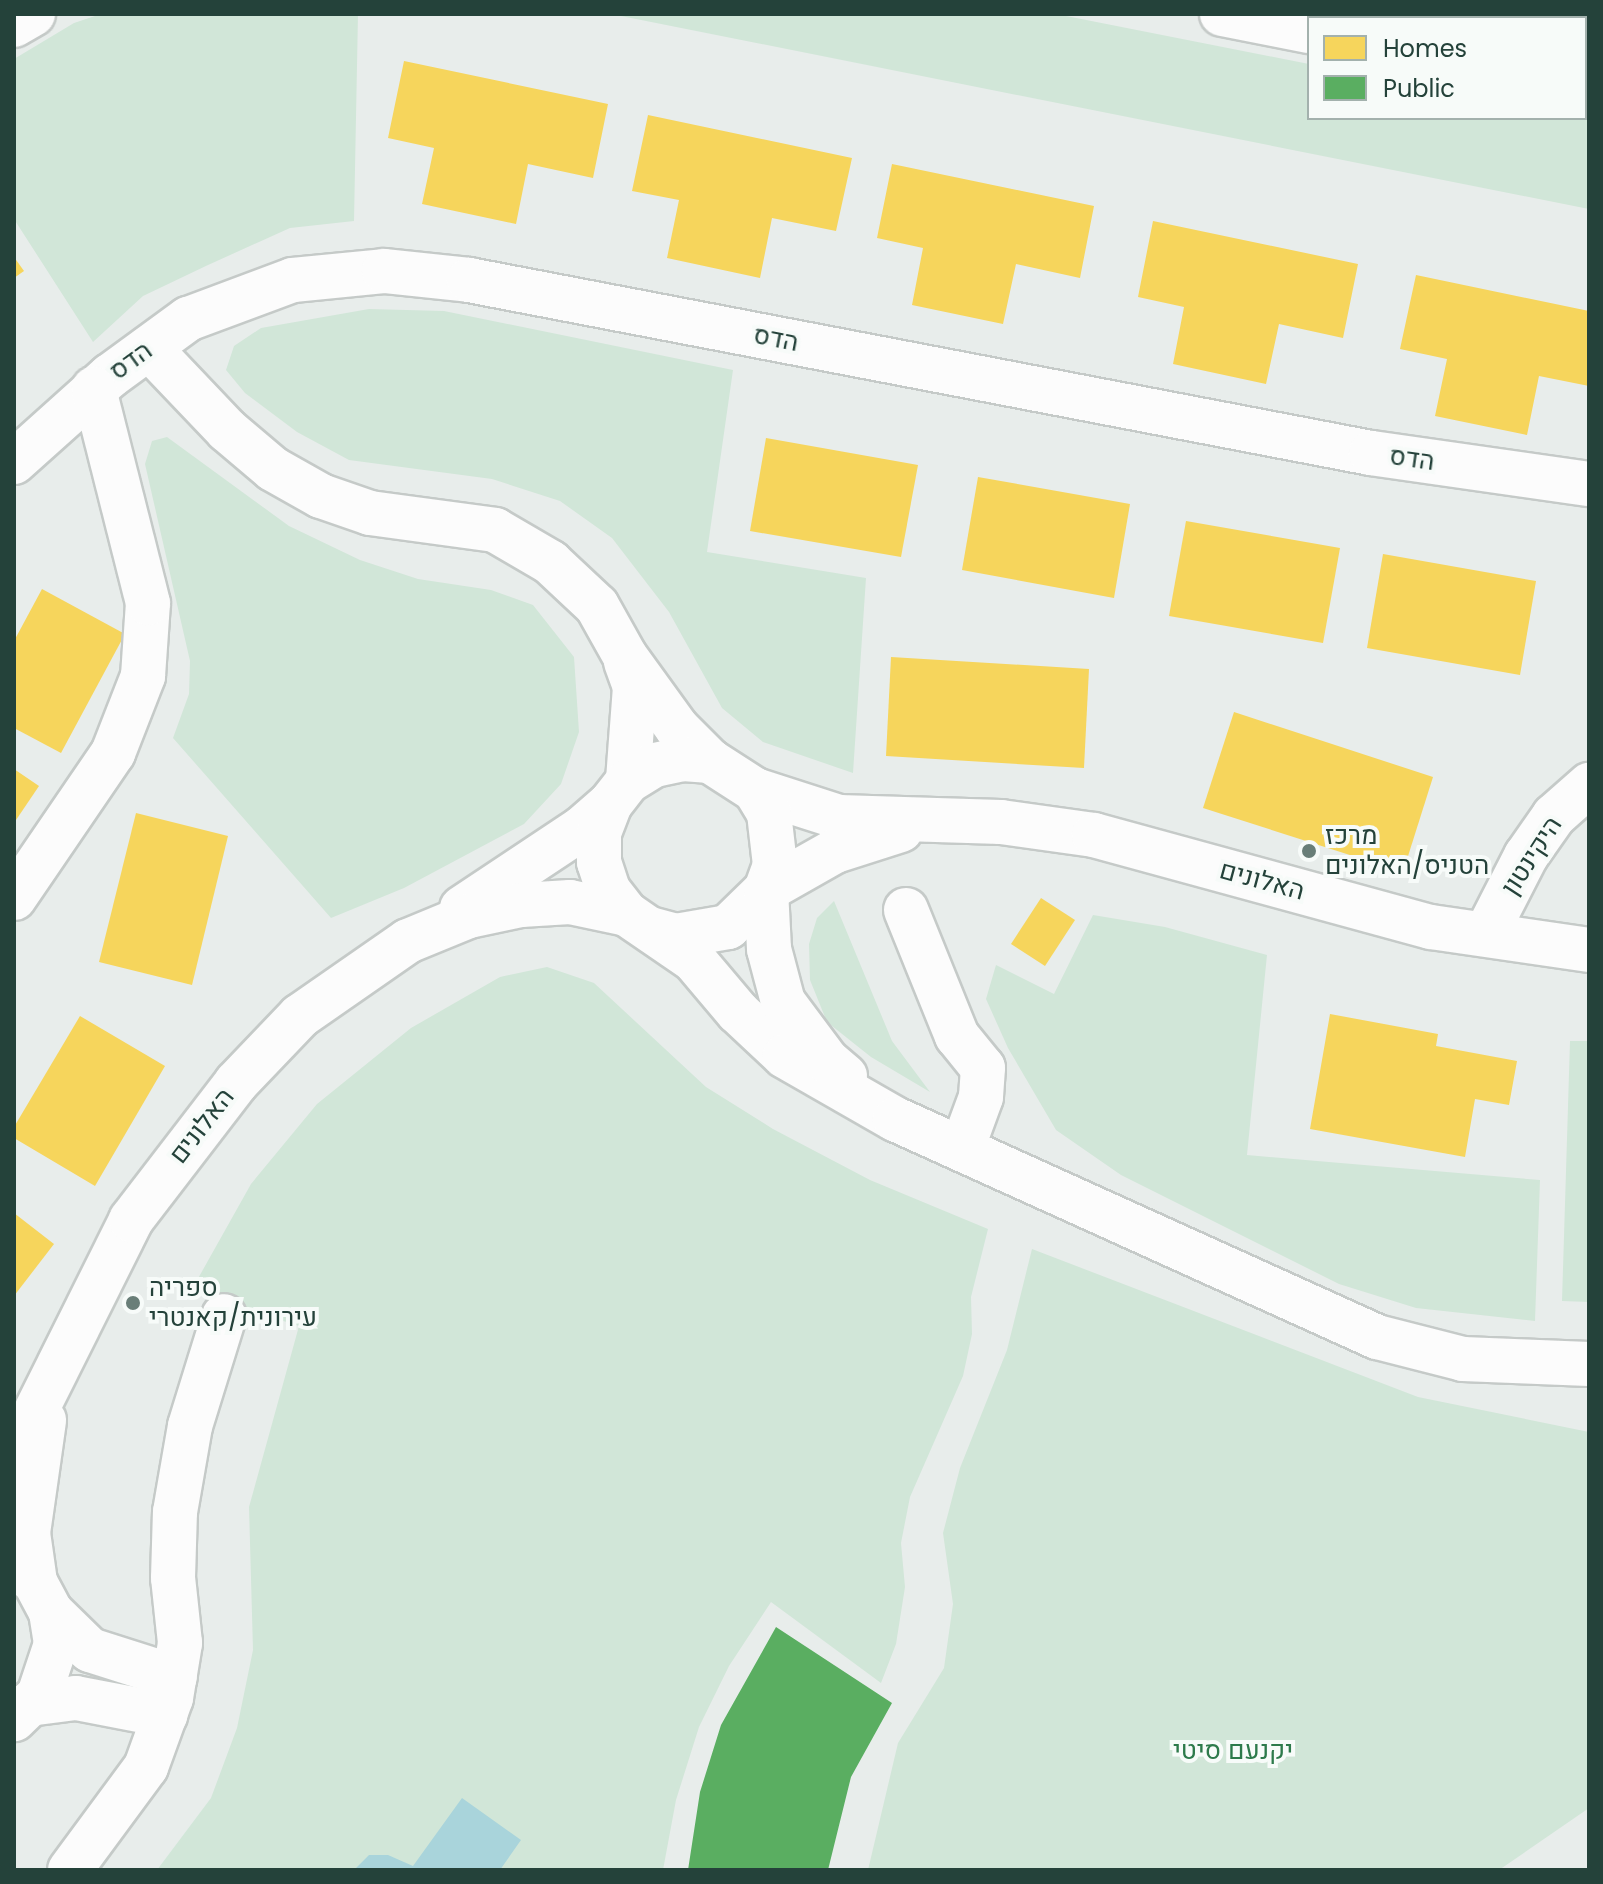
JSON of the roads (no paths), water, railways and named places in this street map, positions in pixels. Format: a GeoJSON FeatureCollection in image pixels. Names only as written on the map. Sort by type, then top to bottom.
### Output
{"type":"FeatureCollection","features":[{"type":"Feature","properties":{"kind":"street"},"geometry":{"type":"LineString","coordinates":[[14,25],[33,14]]}},
{"type":"Feature","properties":{"kind":"street"},"geometry":{"type":"LineString","coordinates":[[1222,14],[1307,31]]}},
{"type":"Feature","properties":{"kind":"street","name":"הדס"},"geometry":{"type":"LineString","coordinates":[[14,462],[94,389],[188,319],[293,280],[384,271],[469,280],[1371,453],[1589,484]]}},
{"type":"Feature","properties":{"kind":"street"},"geometry":{"type":"LineString","coordinates":[[149,348],[227,430],[273,469],[321,496],[370,513],[495,530],[550,562],[597,606],[625,656],[677,728],[710,761],[755,790],[776,838],[775,865],[766,890],[769,949],[783,1002],[827,1061],[895,1119]]}},
{"type":"Feature","properties":{"kind":"street"},"geometry":{"type":"LineString","coordinates":[[14,898],[113,753],[143,676],[148,603],[94,389]]}},
{"type":"Feature","properties":{"kind":"street"},"geometry":{"type":"LineString","coordinates":[[625,656],[635,687],[619,792],[599,832],[599,862],[608,890],[638,921],[694,960],[738,1012],[785,1056],[895,1119],[1377,1337],[1463,1359],[1589,1364]]}},
{"type":"Feature","properties":{"kind":"street"},"geometry":{"type":"LineString","coordinates":[[619,792],[654,765],[683,759],[710,761]]}},
{"type":"Feature","properties":{"kind":"street","name":"היקינטון"},"geometry":{"type":"LineString","coordinates":[[1486,934],[1526,856],[1554,816],[1589,785]]}},
{"type":"Feature","properties":{"kind":"street","name":"האלונים"},"geometry":{"type":"LineString","coordinates":[[755,790],[839,817],[1001,822],[1094,835],[1431,927],[1589,950]]}},
{"type":"Feature","properties":{"kind":"street","name":"האלונים"},"geometry":{"type":"LineString","coordinates":[[14,1455],[131,1220],[236,1083],[300,1016],[351,976],[423,935],[581,829],[619,792]]}},
{"type":"Feature","properties":{"kind":"street","name":"האלונים"},"geometry":{"type":"LineString","coordinates":[[766,890],[835,851],[934,822]]}},
{"type":"Feature","properties":{"kind":"street"},"geometry":{"type":"LineString","coordinates":[[638,921],[676,936],[728,927],[766,890]]}},
{"type":"Feature","properties":{"kind":"street","name":"האלונים"},"geometry":{"type":"LineString","coordinates":[[423,935],[469,916],[521,905],[570,902],[638,921]]}},
{"type":"Feature","properties":{"kind":"street"},"geometry":{"type":"LineString","coordinates":[[906,910],[957,1036],[983,1068],[981,1097],[962,1149]]}},
{"type":"Feature","properties":{"kind":"street"},"geometry":{"type":"LineString","coordinates":[[70,1870],[146,1767],[170,1696],[180,1643],[173,1578],[175,1512],[190,1426],[224,1316]]}},
{"type":"Feature","properties":{"kind":"street","name":"האלונים"},"geometry":{"type":"LineString","coordinates":[[22,1711],[49,1676],[56,1644],[33,1587],[28,1533],[32,1483],[52,1378]]}},
{"type":"Feature","properties":{"kind":"street"},"geometry":{"type":"LineString","coordinates":[[33,1587],[90,1650],[170,1696]]}},
{"type":"Feature","properties":{"kind":"street"},"geometry":{"type":"LineString","coordinates":[[22,1711],[76,1698],[170,1696]]}},
{"type":"Feature","properties":{"kind":"water"},"geometry":{"type":"Polygon","coordinates":[[[462,1798],[521,1840],[500,1870],[354,1870],[369,1855],[388,1855],[413,1866],[462,1798]]]}},
{"type":"Feature","properties":{"kind":"place","name":"מרכז הטניס/האלונים"},"geometry":{"type":"Point","coordinates":[1309,851]}},
{"type":"Feature","properties":{"kind":"place","name":"ספריה עירונית/קאנטרי"},"geometry":{"type":"Point","coordinates":[133,1303]}},
{"type":"Feature","properties":{"kind":"park label","name":"יקנעם סיטי"},"geometry":{"type":"Point","coordinates":[1233,1751]}}]}
